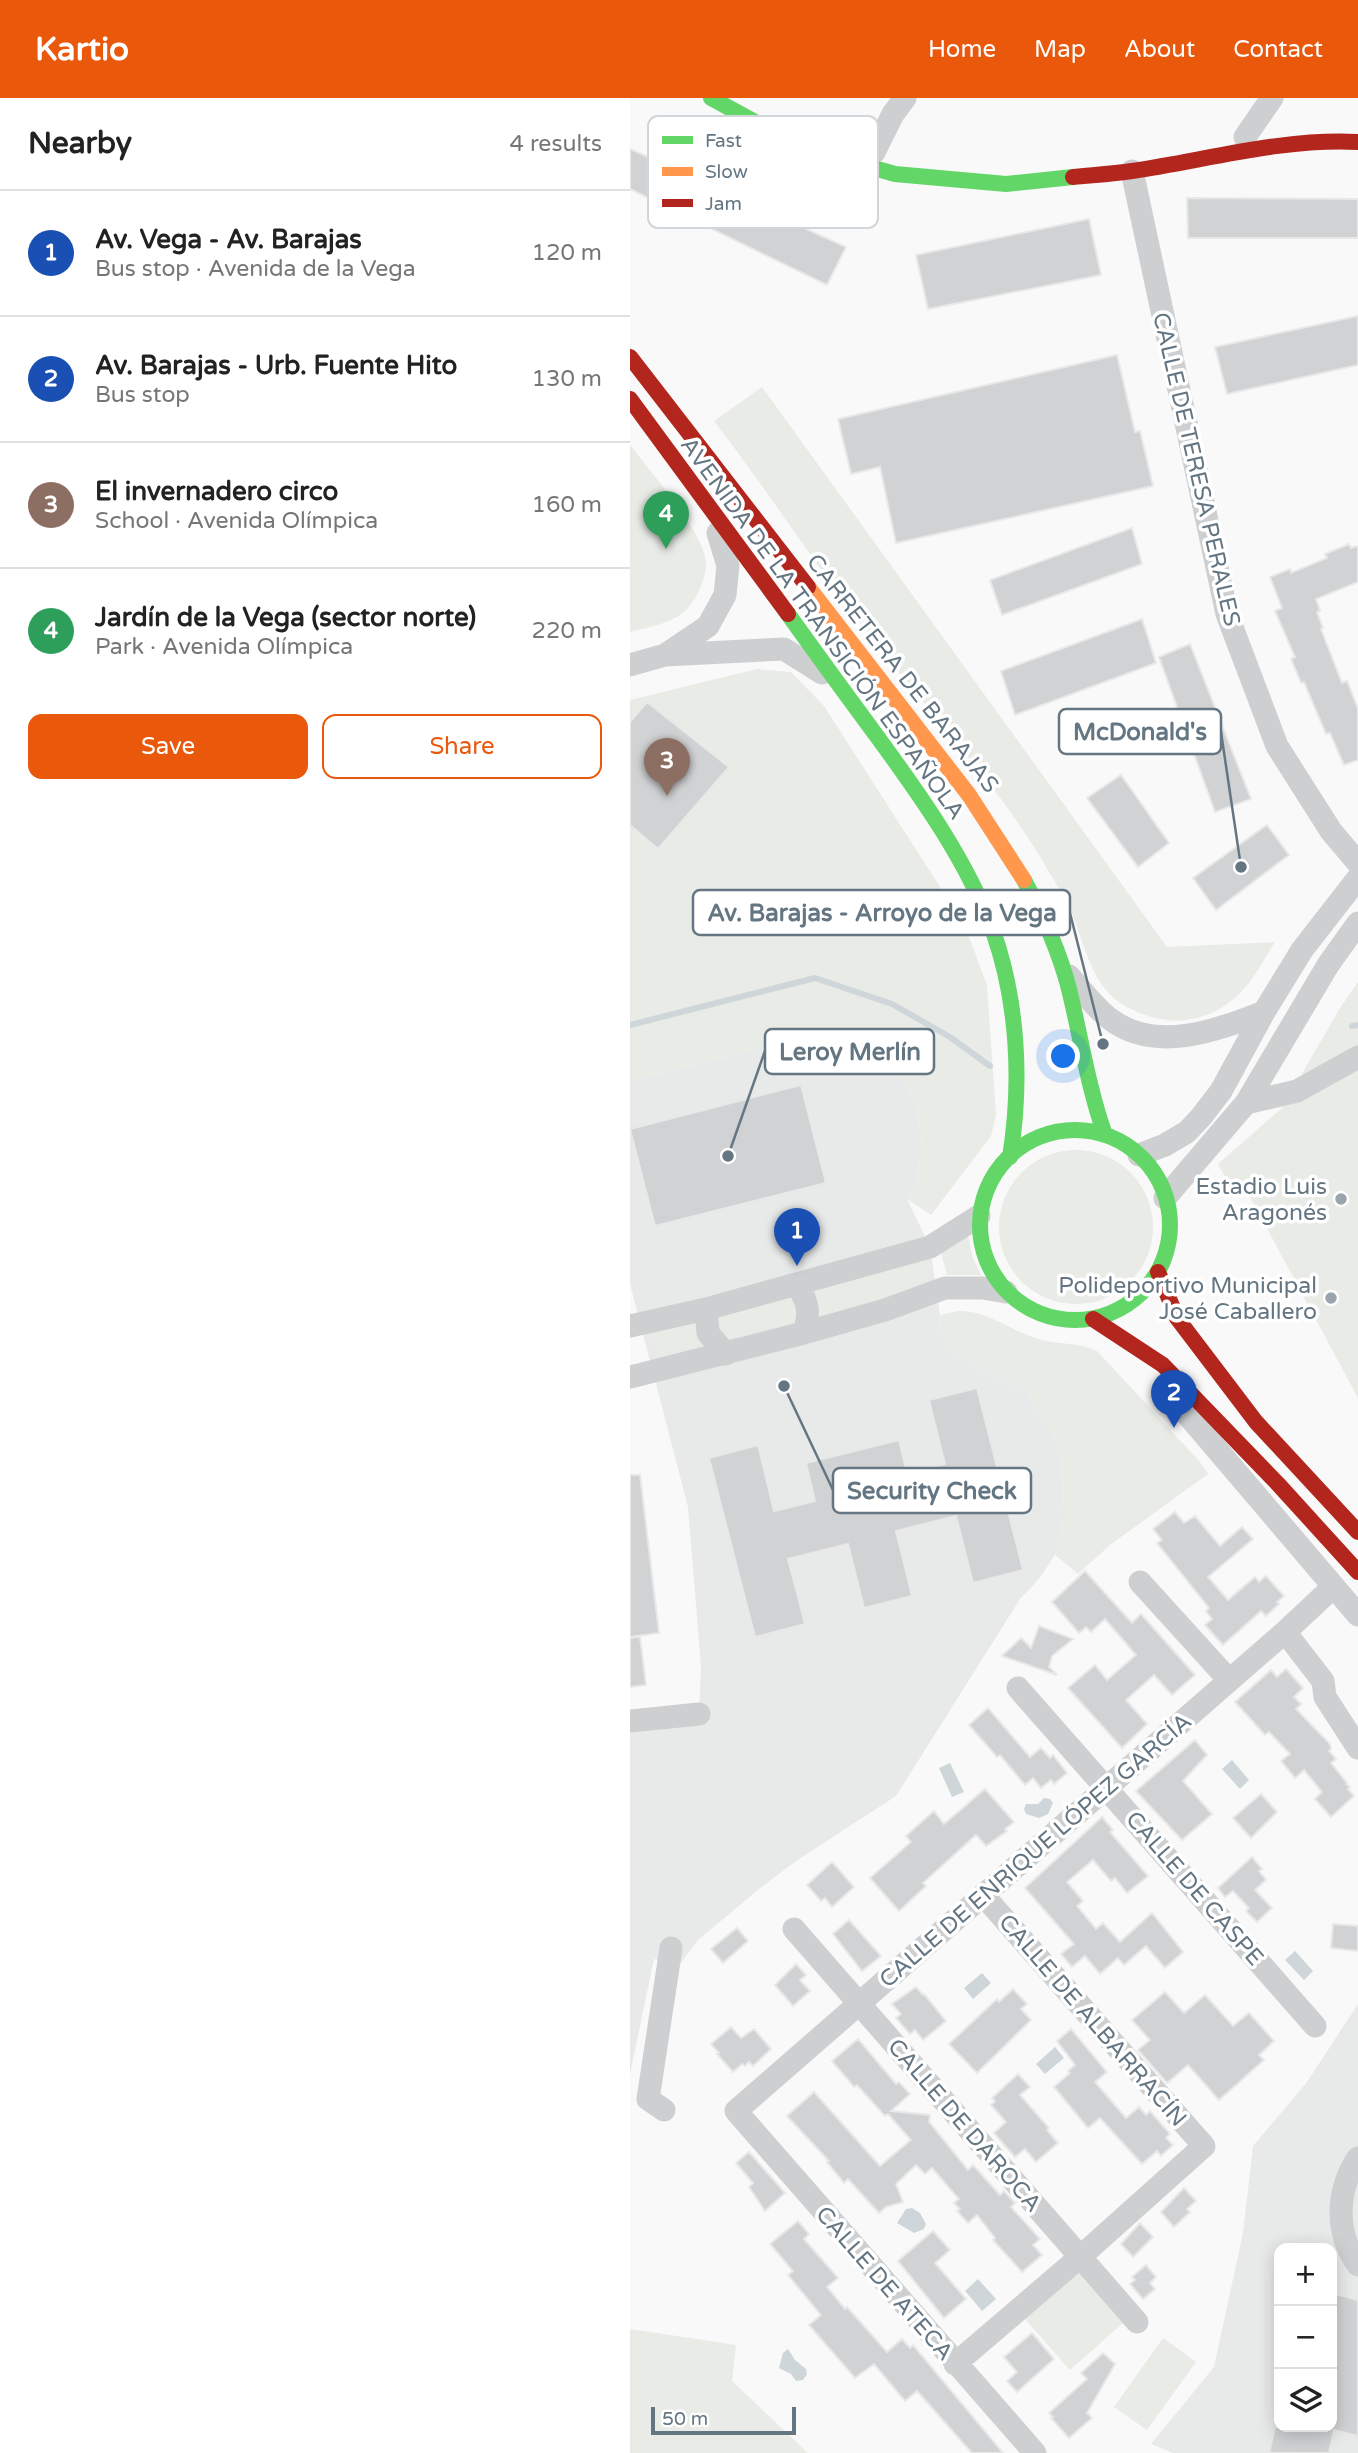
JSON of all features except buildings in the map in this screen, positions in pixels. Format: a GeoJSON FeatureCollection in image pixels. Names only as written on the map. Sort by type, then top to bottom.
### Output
{"type":"FeatureCollection","features":[{"type":"Feature","properties":{"kind":"main road"},"geometry":{"type":"LineString","coordinates":[[711,98],[744,116]]}},
{"type":"Feature","properties":{"kind":"main road"},"geometry":{"type":"LineString","coordinates":[[1024,166],[1120,159],[1245,136],[1358,128]]}},
{"type":"Feature","properties":{"kind":"main road"},"geometry":{"type":"LineString","coordinates":[[878,169],[895,174],[1006,184],[1132,170],[1234,151],[1339,141],[1358,142]]}},
{"type":"Feature","properties":{"kind":"main road"},"geometry":{"type":"LineString","coordinates":[[914,159],[941,164],[967,164]]}},
{"type":"Feature","properties":{"kind":"main road","name":"CARRETERA DE BARAJAS"},"geometry":{"type":"LineString","coordinates":[[630,357],[969,795],[1011,855],[1045,915],[1064,970],[1094,1108],[1105,1135]]}},
{"type":"Feature","properties":{"kind":"main road","name":"AVENIDA DE LA TRANSICIÓN ESPAÑOLA"},"geometry":{"type":"LineString","coordinates":[[630,399],[927,805],[967,876],[992,930],[1006,976],[1014,1049],[1016,1111],[1015,1135],[1010,1157]]}},
{"type":"Feature","properties":{"kind":"main road"},"geometry":{"type":"LineString","coordinates":[[1061,1130],[1105,1135],[1131,1147],[1139,1155],[1154,1170],[1170,1210],[1170,1242],[1158,1272],[1129,1305],[1093,1320],[1070,1321],[1038,1314],[1006,1292],[985,1259],[979,1216],[985,1192],[996,1172],[1010,1157],[1036,1138],[1061,1130]]}},
{"type":"Feature","properties":{"kind":"main road"},"geometry":{"type":"LineString","coordinates":[[1158,1272],[1177,1318],[1256,1422],[1354,1526]]}},
{"type":"Feature","properties":{"kind":"main road"},"geometry":{"type":"LineString","coordinates":[[1093,1320],[1163,1365],[1358,1572]]}},
{"type":"Feature","properties":{"kind":"street"},"geometry":{"type":"LineString","coordinates":[[880,153],[893,114],[905,98]]}},
{"type":"Feature","properties":{"kind":"street"},"geometry":{"type":"LineString","coordinates":[[1245,136],[1272,98]]}},
{"type":"Feature","properties":{"kind":"street","name":"CALLE DE TERESA PERALES"},"geometry":{"type":"LineString","coordinates":[[1132,170],[1227,614],[1276,746],[1331,831],[1358,863]]}},
{"type":"Feature","properties":{"kind":"street"},"geometry":{"type":"LineString","coordinates":[[665,655],[708,626],[725,595],[728,566],[709,504]]}},
{"type":"Feature","properties":{"kind":"street"},"geometry":{"type":"LineString","coordinates":[[630,665],[665,655],[784,649],[827,676],[858,710]]}},
{"type":"Feature","properties":{"kind":"street"},"geometry":{"type":"LineString","coordinates":[[1139,1155],[1165,1145],[1187,1132],[1201,1117],[1221,1091],[1302,950],[1358,878]]}},
{"type":"Feature","properties":{"kind":"street"},"geometry":{"type":"LineString","coordinates":[[1165,1198],[1246,1103],[1328,965],[1358,923]]}},
{"type":"Feature","properties":{"kind":"street"},"geometry":{"type":"LineString","coordinates":[[1064,970],[1109,1018],[1128,1030],[1153,1036],[1183,1037],[1215,1031],[1264,1012]]}},
{"type":"Feature","properties":{"kind":"street"},"geometry":{"type":"LineString","coordinates":[[1246,1103],[1297,1091],[1358,1057]]}},
{"type":"Feature","properties":{"kind":"street"},"geometry":{"type":"LineString","coordinates":[[630,1326],[706,1309],[930,1247],[979,1216]]}},
{"type":"Feature","properties":{"kind":"street"},"geometry":{"type":"LineString","coordinates":[[795,1284],[805,1296],[807,1305],[809,1317],[804,1333]]}},
{"type":"Feature","properties":{"kind":"street"},"geometry":{"type":"LineString","coordinates":[[630,1377],[886,1310],[944,1288],[983,1287],[1006,1292]]}},
{"type":"Feature","properties":{"kind":"street"},"geometry":{"type":"LineString","coordinates":[[706,1309],[708,1333],[726,1354]]}},
{"type":"Feature","properties":{"kind":"street"},"geometry":{"type":"LineString","coordinates":[[1070,1321],[1139,1359],[1332,1588],[1358,1615]]}},
{"type":"Feature","properties":{"kind":"street"},"geometry":{"type":"LineString","coordinates":[[1140,1582],[1228,1680]]}},
{"type":"Feature","properties":{"kind":"street","name":"CALLE DE ENRIQUE LÓPEZ GARCÍA"},"geometry":{"type":"LineString","coordinates":[[736,2111],[1332,1588]]}},
{"type":"Feature","properties":{"kind":"street"},"geometry":{"type":"LineString","coordinates":[[1285,1632],[1323,1681],[1325,1697],[1358,1748]]}},
{"type":"Feature","properties":{"kind":"street","name":"CALLE DE CASPE"},"geometry":{"type":"LineString","coordinates":[[1018,1688],[1315,2026]]}},
{"type":"Feature","properties":{"kind":"street"},"geometry":{"type":"LineString","coordinates":[[630,1721],[699,1714]]}},
{"type":"Feature","properties":{"kind":"street","name":"CALLE DE ALBARRACÍN"},"geometry":{"type":"LineString","coordinates":[[983,1895],[1204,2146],[1080,2257]]}},
{"type":"Feature","properties":{"kind":"street","name":"CALLE DE DAROCA"},"geometry":{"type":"LineString","coordinates":[[793,1929],[1137,2322]]}},
{"type":"Feature","properties":{"kind":"street"},"geometry":{"type":"LineString","coordinates":[[647,2102],[671,1948]]}},
{"type":"Feature","properties":{"kind":"street","name":"CALLE DE ATECA"},"geometry":{"type":"LineString","coordinates":[[736,2111],[1035,2453]]}},
{"type":"Feature","properties":{"kind":"street"},"geometry":{"type":"LineString","coordinates":[[1358,2158],[1346,2178],[1341,2203],[1343,2232],[1358,2266]]}},
{"type":"Feature","properties":{"kind":"street"},"geometry":{"type":"LineString","coordinates":[[956,2364],[1080,2257]]}},
{"type":"Feature","properties":{"kind":"shaded area"},"geometry":{"type":"Polygon","coordinates":[[[762,387],[1167,947],[1275,942],[1249,982],[1227,1004],[1200,1017],[1171,1020],[1141,1014],[1115,999],[1105,988],[1091,964],[1066,901],[1011,813],[870,636],[714,421],[762,387]]]}},
{"type":"Feature","properties":{"kind":"shaded area"},"geometry":{"type":"Polygon","coordinates":[[[630,445],[686,519],[703,550],[706,562],[700,588],[685,611],[666,622],[630,632],[630,445]]]}},
{"type":"Feature","properties":{"kind":"shaded area"},"geometry":{"type":"Polygon","coordinates":[[[757,669],[791,672],[824,706],[965,926],[987,985],[996,1115],[991,1136],[931,1215],[907,1199],[916,1183],[921,1153],[919,1116],[911,1093],[903,1079],[889,1065],[855,1041],[809,1035],[630,1081],[630,700],[757,669]]]}},
{"type":"Feature","properties":{"kind":"shaded area","name":"Polideportivo Municipal José Caballero"},"geometry":{"type":"Polygon","coordinates":[[[1358,982],[1358,1398],[1247,1191],[1236,1197],[1218,1164],[1282,1108],[1358,982]]]}},
{"type":"Feature","properties":{"kind":"shaded area"},"geometry":{"type":"Polygon","coordinates":[[[809,1035],[855,1041],[889,1064],[911,1093],[919,1116],[921,1153],[916,1183],[907,1199],[930,1247],[940,1315],[939,1326],[950,1353],[1026,1392],[1055,1437],[1063,1470],[1064,1516],[1055,1555],[1039,1579],[1020,1599],[896,1796],[796,1861],[759,1889],[698,1940],[680,1964],[654,1959],[630,2074],[630,1722],[699,1714],[701,1667],[688,1507],[630,1284],[630,1081],[809,1035]]]}},
{"type":"Feature","properties":{"kind":"shaded area"},"geometry":{"type":"Polygon","coordinates":[[[1076,1150],[1106,1155],[1131,1172],[1148,1197],[1153,1227],[1148,1257],[1131,1282],[1106,1299],[1076,1304],[1046,1299],[1021,1282],[1004,1257],[999,1227],[1004,1197],[1021,1172],[1046,1155],[1076,1150]]]}},
{"type":"Feature","properties":{"kind":"shaded area"},"geometry":{"type":"Polygon","coordinates":[[[967,1229],[972,1256],[981,1275],[947,1275],[940,1249],[967,1229]]]}},
{"type":"Feature","properties":{"kind":"shaded area"},"geometry":{"type":"Polygon","coordinates":[[[924,1259],[931,1279],[875,1301],[817,1316],[811,1291],[924,1259]]]}},
{"type":"Feature","properties":{"kind":"shaded area"},"geometry":{"type":"Polygon","coordinates":[[[788,1298],[794,1300],[798,1306],[796,1319],[789,1324],[730,1339],[719,1335],[717,1317],[788,1298]]]}},
{"type":"Feature","properties":{"kind":"shaded area"},"geometry":{"type":"Polygon","coordinates":[[[958,1311],[981,1314],[1042,1340],[1083,1346],[1097,1351],[1200,1462],[1208,1474],[1110,1545],[1078,1574],[1055,1555],[1064,1516],[1063,1470],[1055,1437],[1026,1392],[950,1353],[941,1335],[940,1315],[958,1311]]]}},
{"type":"Feature","properties":{"kind":"shaded area"},"geometry":{"type":"Polygon","coordinates":[[[697,1320],[702,1345],[656,1357],[650,1332],[697,1320]]]}},
{"type":"Feature","properties":{"kind":"shaded area"},"geometry":{"type":"Polygon","coordinates":[[[1232,1760],[1249,1780],[1240,1789],[1222,1769],[1232,1760]]]}},
{"type":"Feature","properties":{"kind":"shaded area"},"geometry":{"type":"Polygon","coordinates":[[[950,1763],[964,1792],[952,1797],[939,1768],[950,1763]]]}},
{"type":"Feature","properties":{"kind":"shaded area"},"geometry":{"type":"Polygon","coordinates":[[[1044,1798],[1053,1803],[1048,1814],[1039,1818],[1026,1814],[1026,1804],[1038,1804],[1044,1798]]]}},
{"type":"Feature","properties":{"kind":"shaded area"},"geometry":{"type":"Polygon","coordinates":[[[1295,1951],[1313,1971],[1304,1980],[1285,1960],[1295,1951]]]}},
{"type":"Feature","properties":{"kind":"shaded area"},"geometry":{"type":"Polygon","coordinates":[[[982,1973],[991,1983],[973,1999],[964,1988],[982,1973]]]}},
{"type":"Feature","properties":{"kind":"shaded area"},"geometry":{"type":"Polygon","coordinates":[[[1358,2004],[1358,2453],[1173,2453],[1151,2444],[1214,2367],[1243,2233],[1253,2146],[1307,2082],[1358,2004]]]}},
{"type":"Feature","properties":{"kind":"shaded area"},"geometry":{"type":"Polygon","coordinates":[[[1055,2047],[1064,2058],[1045,2074],[1036,2064],[1055,2047]]]}},
{"type":"Feature","properties":{"kind":"shaded area"},"geometry":{"type":"Polygon","coordinates":[[[912,2208],[920,2213],[926,2224],[924,2229],[914,2233],[897,2223],[906,2209],[912,2208]]]}},
{"type":"Feature","properties":{"kind":"shaded area"},"geometry":{"type":"Polygon","coordinates":[[[1078,2272],[1123,2323],[1070,2370],[1025,2319],[1078,2272]]]}},
{"type":"Feature","properties":{"kind":"shaded area"},"geometry":{"type":"Polygon","coordinates":[[[978,2279],[996,2299],[982,2311],[965,2291],[978,2279]]]}},
{"type":"Feature","properties":{"kind":"shaded area"},"geometry":{"type":"Polygon","coordinates":[[[630,2329],[736,2345],[732,2381],[808,2453],[630,2453],[630,2329]]]}},
{"type":"Feature","properties":{"kind":"shaded area"},"geometry":{"type":"Polygon","coordinates":[[[1163,2338],[1196,2362],[1147,2430],[1114,2407],[1163,2338]]]}},
{"type":"Feature","properties":{"kind":"shaded area"},"geometry":{"type":"Polygon","coordinates":[[[788,2349],[795,2360],[806,2369],[807,2374],[803,2380],[796,2381],[791,2374],[779,2368],[783,2353],[788,2349]]]}},
{"type":"Feature","properties":{"kind":"waterway"},"geometry":{"type":"LineString","coordinates":[[630,1025],[815,978],[892,1004],[950,1037],[990,1066]]}},
{"type":"Feature","properties":{"kind":"waterway"},"geometry":{"type":"LineString","coordinates":[[1352,1026],[1358,1025]]}},
{"type":"Feature","properties":{"kind":"traffic: fast"},"geometry":{"type":"LineString","coordinates":[[711,98],[744,116]]}},
{"type":"Feature","properties":{"kind":"traffic: fast"},"geometry":{"type":"LineString","coordinates":[[878,169],[895,174],[1006,184],[1073,177]]}},
{"type":"Feature","properties":{"kind":"traffic: fast"},"geometry":{"type":"LineString","coordinates":[[788,614],[927,807],[957,855],[993,931],[1013,1014],[1016,1100],[1010,1157]]}},
{"type":"Feature","properties":{"kind":"traffic: fast"},"geometry":{"type":"LineString","coordinates":[[1024,880],[1050,933],[1065,975],[1089,1081],[1105,1135]]}},
{"type":"Feature","properties":{"kind":"traffic: fast"},"geometry":{"type":"LineString","coordinates":[[1075,1130],[1111,1137],[1142,1158],[1163,1189],[1170,1225],[1163,1261],[1142,1292],[1111,1313],[1075,1320],[1039,1313],[1008,1292],[987,1261],[980,1225],[987,1189],[1008,1158],[1039,1137],[1075,1130]]}},
{"type":"Feature","properties":{"kind":"traffic: slow"},"geometry":{"type":"LineString","coordinates":[[808,587],[969,795],[1024,880]]}},
{"type":"Feature","properties":{"kind":"traffic: jam"},"geometry":{"type":"LineString","coordinates":[[1073,177],[1132,171],[1301,143],[1358,142]]}},
{"type":"Feature","properties":{"kind":"traffic: jam"},"geometry":{"type":"LineString","coordinates":[[630,357],[808,587]]}},
{"type":"Feature","properties":{"kind":"traffic: jam"},"geometry":{"type":"LineString","coordinates":[[630,399],[788,614]]}},
{"type":"Feature","properties":{"kind":"traffic: jam"},"geometry":{"type":"LineString","coordinates":[[1158,1272],[1177,1318],[1256,1422],[1358,1532]]}},
{"type":"Feature","properties":{"kind":"traffic: jam"},"geometry":{"type":"LineString","coordinates":[[1093,1319],[1163,1365],[1278,1484],[1358,1572]]}},
{"type":"Feature","properties":{"kind":"place","name":"Jardín de la Vega (sector norte)"},"geometry":{"type":"Point","coordinates":[666,549]}},
{"type":"Feature","properties":{"kind":"place","name":"El invernadero circo"},"geometry":{"type":"Point","coordinates":[667,796]}},
{"type":"Feature","properties":{"kind":"place","name":"McDonald's"},"geometry":{"type":"Point","coordinates":[1241,867]}},
{"type":"Feature","properties":{"kind":"place","name":"Av. Barajas - Arroyo de la Vega"},"geometry":{"type":"Point","coordinates":[1103,1044]}},
{"type":"Feature","properties":{"kind":"place","name":"Leroy Merlín"},"geometry":{"type":"Point","coordinates":[728,1156]}},
{"type":"Feature","properties":{"kind":"place","name":"Estadio Luis Aragonés"},"geometry":{"type":"Point","coordinates":[1341,1199]}},
{"type":"Feature","properties":{"kind":"place","name":"Av. Vega - Av. Barajas"},"geometry":{"type":"Point","coordinates":[797,1266]}},
{"type":"Feature","properties":{"kind":"place","name":"Polideportivo Municipal José Caballero"},"geometry":{"type":"Point","coordinates":[1331,1298]}},
{"type":"Feature","properties":{"kind":"place","name":"Security Check"},"geometry":{"type":"Point","coordinates":[784,1386]}},
{"type":"Feature","properties":{"kind":"place","name":"Av. Barajas - Urb. Fuente Hito"},"geometry":{"type":"Point","coordinates":[1174,1428]}}]}
